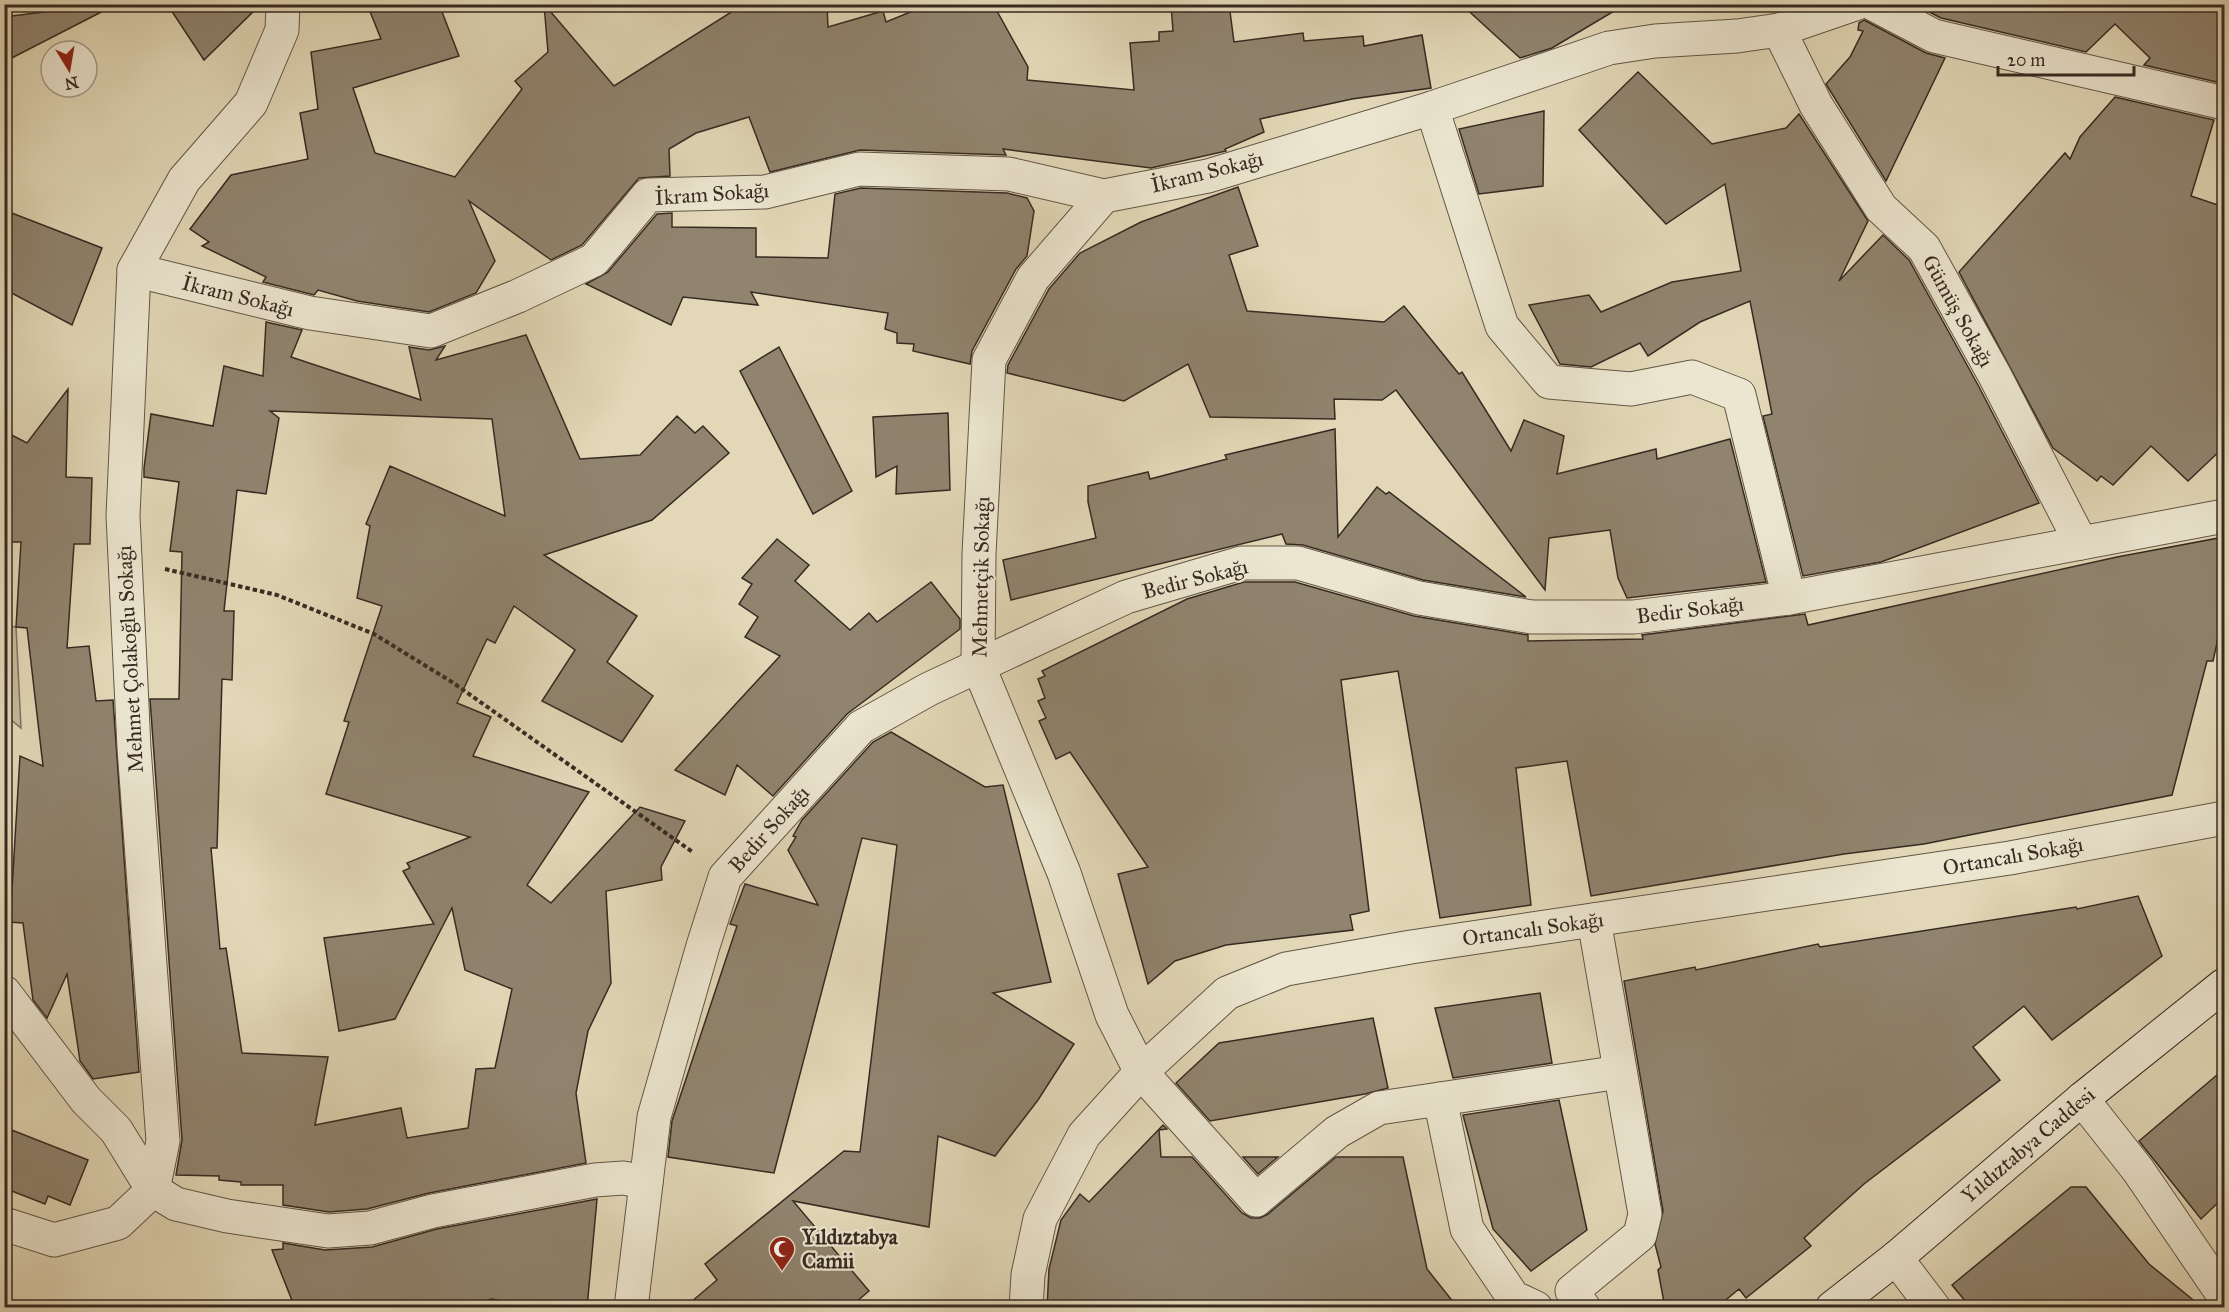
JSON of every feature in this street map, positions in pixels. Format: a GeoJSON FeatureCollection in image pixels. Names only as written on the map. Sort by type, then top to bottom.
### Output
{"type":"FeatureCollection","features":[{"type":"Feature","properties":{"kind":"street","name":"Mehmet Çolakoğlu Sokağı"},"geometry":{"type":"LineString","coordinates":[[153,1190],[163,1141],[134,748],[123,516],[134,270],[184,180],[251,103],[282,30],[283,4]]}},
{"type":"Feature","properties":{"kind":"street","name":"İkram Sokağı"},"geometry":{"type":"LineString","coordinates":[[134,270],[310,313],[431,331],[518,296],[594,260],[648,195],[765,192],[859,170],[1009,174],[1104,196],[1208,176],[1432,108],[1609,48],[1655,41],[1737,36],[1779,30],[1855,4]]}},
{"type":"Feature","properties":{"kind":"street"},"geometry":{"type":"LineString","coordinates":[[1873,4],[1934,36],[2224,103]]}},
{"type":"Feature","properties":{"kind":"street","name":"Gümüş Sokağı"},"geometry":{"type":"LineString","coordinates":[[1779,30],[1816,105],[1881,208],[1924,248],[1995,376],[2081,543]]}},
{"type":"Feature","properties":{"kind":"street"},"geometry":{"type":"LineString","coordinates":[[1432,108],[1502,326],[1549,382],[1631,388],[1692,377],[1739,395],[1789,598]]}},
{"type":"Feature","properties":{"kind":"street","name":"Mehmetçik Sokağı"},"geometry":{"type":"LineString","coordinates":[[1104,196],[1033,278],[989,360],[979,554],[978,665],[1064,873],[1112,1015],[1141,1072],[1256,1200],[1336,1132],[1379,1108],[1440,1099]]}},
{"type":"Feature","properties":{"kind":"street","name":"Bedir Sokağı"},"geometry":{"type":"LineString","coordinates":[[631,1308],[654,1118],[725,877],[861,727],[929,689],[1126,597],[1241,563],[1299,563],[1419,598],[1532,617],[1634,617],[1789,598],[2224,516]]}},
{"type":"Feature","properties":{"kind":"street","name":"Ortancalı Sokağı"},"geometry":{"type":"LineString","coordinates":[[1026,1308],[1028,1275],[1040,1219],[1084,1135],[1141,1072],[1227,993],[1286,969],[1411,947],[2010,858],[2224,818]]}},
{"type":"Feature","properties":{"kind":"street"},"geometry":{"type":"LineString","coordinates":[[1594,920],[1645,1214],[1640,1235],[1578,1299],[1538,1308],[1513,1297],[1467,1229],[1440,1099],[1620,1072]]}},
{"type":"Feature","properties":{"kind":"street","name":"Yıldıztabya Caddesi"},"geometry":{"type":"LineString","coordinates":[[1832,1308],[1896,1258],[2082,1099],[2224,985]]}},
{"type":"Feature","properties":{"kind":"street"},"geometry":{"type":"LineString","coordinates":[[4,992],[86,1100],[116,1130],[153,1190],[176,1204],[217,1214],[328,1231],[370,1228],[433,1211],[596,1180],[623,1178],[646,1182]]}},
{"type":"Feature","properties":{"kind":"street"},"geometry":{"type":"LineString","coordinates":[[2082,1099],[2138,1170],[2224,1296]]}},
{"type":"Feature","properties":{"kind":"street"},"geometry":{"type":"LineString","coordinates":[[4,1224],[54,1239],[118,1223],[153,1190]]}},
{"type":"Feature","properties":{"kind":"street"},"geometry":{"type":"LineString","coordinates":[[1896,1258],[1934,1308]]}},
{"type":"Feature","properties":{"kind":"path"},"geometry":{"type":"LineString","coordinates":[[125,559],[277,595],[374,634],[452,682],[541,742],[666,831],[725,877]]}},
{"type":"Feature","properties":{"kind":"shaded area"},"geometry":{"type":"Polygon","coordinates":[[[5,625],[16,627],[21,728],[5,715],[5,625]]]}},
{"type":"Feature","properties":{"kind":"building"},"geometry":{"type":"Polygon","coordinates":[[[108,4],[109,8],[49,39],[39,39],[39,44],[4,62],[4,17],[108,4]]]}},
{"type":"Feature","properties":{"kind":"building"},"geometry":{"type":"Polygon","coordinates":[[[167,4],[261,4],[204,60],[167,4]]]}},
{"type":"Feature","properties":{"kind":"building"},"geometry":{"type":"Polygon","coordinates":[[[367,4],[439,4],[459,56],[353,88],[375,153],[455,177],[522,89],[515,81],[548,52],[544,4],[614,86],[744,4],[827,4],[828,27],[883,11],[886,22],[930,4],[993,4],[1028,67],[1027,80],[1134,90],[1130,43],[1159,41],[1159,32],[1173,31],[1171,4],[1229,4],[1234,42],[1303,33],[1304,41],[1363,36],[1364,46],[1422,35],[1431,88],[1352,99],[1260,119],[1264,132],[1225,149],[1226,151],[1151,168],[1003,149],[1006,155],[860,150],[770,172],[749,117],[696,133],[669,149],[670,176],[639,178],[582,245],[551,260],[469,201],[495,261],[476,293],[429,312],[357,301],[318,290],[314,295],[263,282],[266,277],[202,246],[209,242],[190,229],[231,175],[308,159],[300,113],[318,109],[311,52],[381,39],[367,4]]]}},
{"type":"Feature","properties":{"kind":"building"},"geometry":{"type":"Polygon","coordinates":[[[1461,4],[1626,4],[1552,48],[1520,58],[1461,4]]]}},
{"type":"Feature","properties":{"kind":"building"},"geometry":{"type":"Polygon","coordinates":[[[1914,4],[2197,4],[2224,10],[2224,67],[2221,83],[2144,65],[2150,58],[2115,24],[2086,52],[1941,18],[1914,4]]]}},
{"type":"Feature","properties":{"kind":"building"},"geometry":{"type":"Polygon","coordinates":[[[1864,20],[1926,53],[1945,58],[1886,181],[1826,84],[1850,57],[1863,31],[1858,30],[1859,23],[1864,20]]]}},
{"type":"Feature","properties":{"kind":"building"},"geometry":{"type":"Polygon","coordinates":[[[1638,72],[1712,144],[1786,128],[1799,114],[1868,221],[1839,281],[1883,235],[1909,260],[1978,385],[2039,503],[1881,562],[1803,576],[1763,416],[1772,414],[1750,301],[1700,322],[1648,356],[1640,343],[1591,367],[1560,364],[1529,305],[1589,295],[1601,312],[1672,282],[1741,271],[1725,184],[1666,224],[1579,130],[1638,72]]]}},
{"type":"Feature","properties":{"kind":"building"},"geometry":{"type":"Polygon","coordinates":[[[2115,97],[2214,120],[2191,196],[2224,207],[2224,447],[2188,481],[2151,446],[2113,485],[2101,476],[2097,481],[2053,448],[1959,272],[2065,153],[2070,159],[2080,137],[2115,97]]]}},
{"type":"Feature","properties":{"kind":"building"},"geometry":{"type":"Polygon","coordinates":[[[1544,111],[1543,186],[1479,194],[1459,129],[1544,111]]]}},
{"type":"Feature","properties":{"kind":"building"},"geometry":{"type":"Polygon","coordinates":[[[1238,187],[1258,246],[1229,255],[1247,311],[1384,322],[1404,306],[1459,374],[1462,372],[1511,451],[1524,420],[1564,436],[1557,474],[1656,449],[1657,459],[1730,439],[1766,582],[1627,598],[1618,578],[1610,530],[1549,538],[1545,590],[1396,390],[1382,400],[1334,399],[1335,419],[1210,417],[1188,364],[1124,401],[1007,373],[1008,365],[1049,289],[1080,253],[1141,222],[1238,187]]]}},
{"type":"Feature","properties":{"kind":"building"},"geometry":{"type":"Polygon","coordinates":[[[861,188],[1007,193],[1027,198],[1034,211],[1027,256],[1016,269],[972,351],[970,364],[913,351],[914,344],[897,343],[897,333],[885,329],[888,313],[751,292],[758,305],[683,297],[671,325],[586,284],[608,272],[657,214],[672,213],[672,227],[756,228],[756,257],[828,258],[835,194],[861,188]]]}},
{"type":"Feature","properties":{"kind":"building"},"geometry":{"type":"Polygon","coordinates":[[[4,210],[102,248],[72,325],[4,289],[4,210]]]}},
{"type":"Feature","properties":{"kind":"building"},"geometry":{"type":"Polygon","coordinates":[[[266,322],[302,330],[291,357],[421,400],[409,347],[429,350],[445,346],[436,360],[526,335],[580,459],[640,455],[677,416],[695,433],[703,426],[729,453],[652,520],[544,555],[637,616],[607,662],[653,696],[622,742],[542,701],[575,650],[514,606],[495,643],[487,639],[457,703],[491,717],[473,756],[589,792],[527,885],[551,903],[640,807],[685,821],[661,867],[662,880],[606,891],[611,983],[588,1031],[576,1093],[586,1163],[429,1193],[367,1209],[329,1212],[283,1205],[283,1185],[241,1185],[241,1182],[219,1180],[219,1176],[176,1175],[182,1140],[150,699],[179,699],[182,552],[170,551],[179,482],[144,477],[144,468],[151,414],[213,426],[224,366],[263,376],[266,322]],[[270,411],[279,418],[266,494],[237,490],[224,611],[234,611],[232,680],[222,679],[217,848],[211,848],[220,949],[226,948],[242,1053],[328,1057],[315,1125],[401,1108],[407,1138],[468,1128],[476,1069],[495,1068],[512,989],[465,970],[452,908],[395,1019],[339,1031],[324,938],[434,924],[403,871],[410,868],[407,863],[470,837],[326,794],[349,722],[344,721],[382,606],[357,598],[370,526],[366,524],[390,466],[505,516],[492,419],[270,411]]]}},
{"type":"Feature","properties":{"kind":"building"},"geometry":{"type":"Polygon","coordinates":[[[779,347],[852,491],[813,514],[740,371],[779,347]]]}},
{"type":"Feature","properties":{"kind":"building"},"geometry":{"type":"Polygon","coordinates":[[[68,389],[66,477],[92,478],[90,544],[74,544],[67,648],[89,646],[96,701],[113,700],[139,1072],[93,1079],[80,1061],[67,974],[47,1018],[33,1000],[23,923],[10,922],[20,756],[43,766],[27,628],[16,627],[21,542],[4,542],[4,431],[27,443],[68,389]]]}},
{"type":"Feature","properties":{"kind":"building"},"geometry":{"type":"Polygon","coordinates":[[[948,413],[950,490],[896,494],[897,466],[876,477],[873,417],[948,413]]]}},
{"type":"Feature","properties":{"kind":"building"},"geometry":{"type":"Polygon","coordinates":[[[1335,429],[1338,537],[1377,487],[1386,494],[1389,492],[1526,597],[1423,580],[1303,545],[1286,544],[1282,534],[1011,600],[1003,560],[1096,538],[1088,502],[1088,486],[1148,472],[1150,479],[1227,459],[1225,455],[1335,429]]]}},
{"type":"Feature","properties":{"kind":"building"},"geometry":{"type":"Polygon","coordinates":[[[2224,537],[2224,612],[2213,661],[2207,661],[2172,795],[1924,844],[1844,854],[1591,896],[1567,761],[1516,768],[1531,905],[1440,918],[1398,671],[1341,680],[1369,911],[1350,915],[1353,930],[1226,945],[1175,961],[1148,984],[1118,874],[1148,867],[1070,752],[1056,759],[1039,721],[1046,718],[1038,701],[1045,698],[1038,679],[1045,676],[1042,671],[1187,599],[1244,582],[1295,582],[1414,616],[1528,635],[1528,641],[1643,639],[1642,635],[1805,614],[1808,625],[2117,557],[2224,537]]]}},
{"type":"Feature","properties":{"kind":"building"},"geometry":{"type":"Polygon","coordinates":[[[777,539],[809,565],[795,581],[850,630],[869,613],[877,622],[931,582],[960,619],[960,629],[847,714],[773,796],[737,765],[725,795],[675,770],[780,656],[745,637],[758,617],[739,604],[752,584],[742,578],[777,539]]]}},
{"type":"Feature","properties":{"kind":"building"},"geometry":{"type":"Polygon","coordinates":[[[891,732],[985,787],[1003,785],[1051,982],[993,993],[1074,1044],[1038,1100],[995,1156],[938,1136],[929,1227],[793,1201],[869,1291],[849,1308],[684,1308],[717,1280],[705,1264],[844,1151],[860,1152],[897,845],[862,838],[774,1173],[668,1157],[672,1121],[737,926],[730,924],[745,884],[818,905],[788,850],[796,837],[793,836],[802,820],[873,742],[891,732]]]}},
{"type":"Feature","properties":{"kind":"building"},"geometry":{"type":"Polygon","coordinates":[[[2138,896],[2162,956],[2052,1040],[2024,1006],[1973,1047],[2000,1080],[1864,1184],[1804,1238],[1811,1246],[1746,1298],[1739,1289],[1716,1308],[1665,1308],[1658,1270],[1661,1267],[1655,1244],[1663,1211],[1624,981],[1695,967],[1696,970],[1818,944],[1820,947],[2076,907],[2077,909],[2138,896]]]}},
{"type":"Feature","properties":{"kind":"building"},"geometry":{"type":"Polygon","coordinates":[[[1540,993],[1552,1063],[1453,1078],[1435,1008],[1540,993]]]}},
{"type":"Feature","properties":{"kind":"building"},"geometry":{"type":"Polygon","coordinates":[[[1373,1018],[1388,1088],[1210,1121],[1176,1083],[1219,1043],[1373,1018]]]}},
{"type":"Feature","properties":{"kind":"building"},"geometry":{"type":"Polygon","coordinates":[[[2224,1069],[2224,1197],[2201,1219],[2139,1141],[2224,1069]]]}},
{"type":"Feature","properties":{"kind":"building"},"geometry":{"type":"Polygon","coordinates":[[[1559,1100],[1587,1230],[1531,1271],[1493,1229],[1463,1115],[1559,1100]]]}},
{"type":"Feature","properties":{"kind":"building"},"geometry":{"type":"Polygon","coordinates":[[[1163,1125],[1167,1129],[1159,1130],[1161,1157],[1192,1157],[1242,1213],[1251,1218],[1260,1218],[1268,1214],[1336,1157],[1403,1157],[1427,1269],[1458,1308],[1047,1308],[1049,1269],[1061,1220],[1080,1194],[1089,1202],[1163,1125]]]}},
{"type":"Feature","properties":{"kind":"building"},"geometry":{"type":"Polygon","coordinates":[[[4,1127],[88,1160],[70,1205],[48,1196],[45,1204],[4,1188],[4,1127]]]}},
{"type":"Feature","properties":{"kind":"building"},"geometry":{"type":"Polygon","coordinates":[[[1243,1157],[1278,1157],[1258,1174],[1243,1157]]]}},
{"type":"Feature","properties":{"kind":"building"},"geometry":{"type":"Polygon","coordinates":[[[2071,1187],[2086,1187],[2149,1264],[2203,1308],[1971,1308],[1952,1285],[2071,1187]]]}},
{"type":"Feature","properties":{"kind":"building"},"geometry":{"type":"Polygon","coordinates":[[[597,1199],[587,1308],[543,1308],[491,1299],[466,1308],[295,1308],[272,1250],[283,1249],[283,1243],[325,1250],[372,1247],[437,1229],[597,1199]]]}},
{"type":"Feature","properties":{"kind":"place","name":"Yıldıztabya Camii"},"geometry":{"type":"Point","coordinates":[782,1272]}}]}
